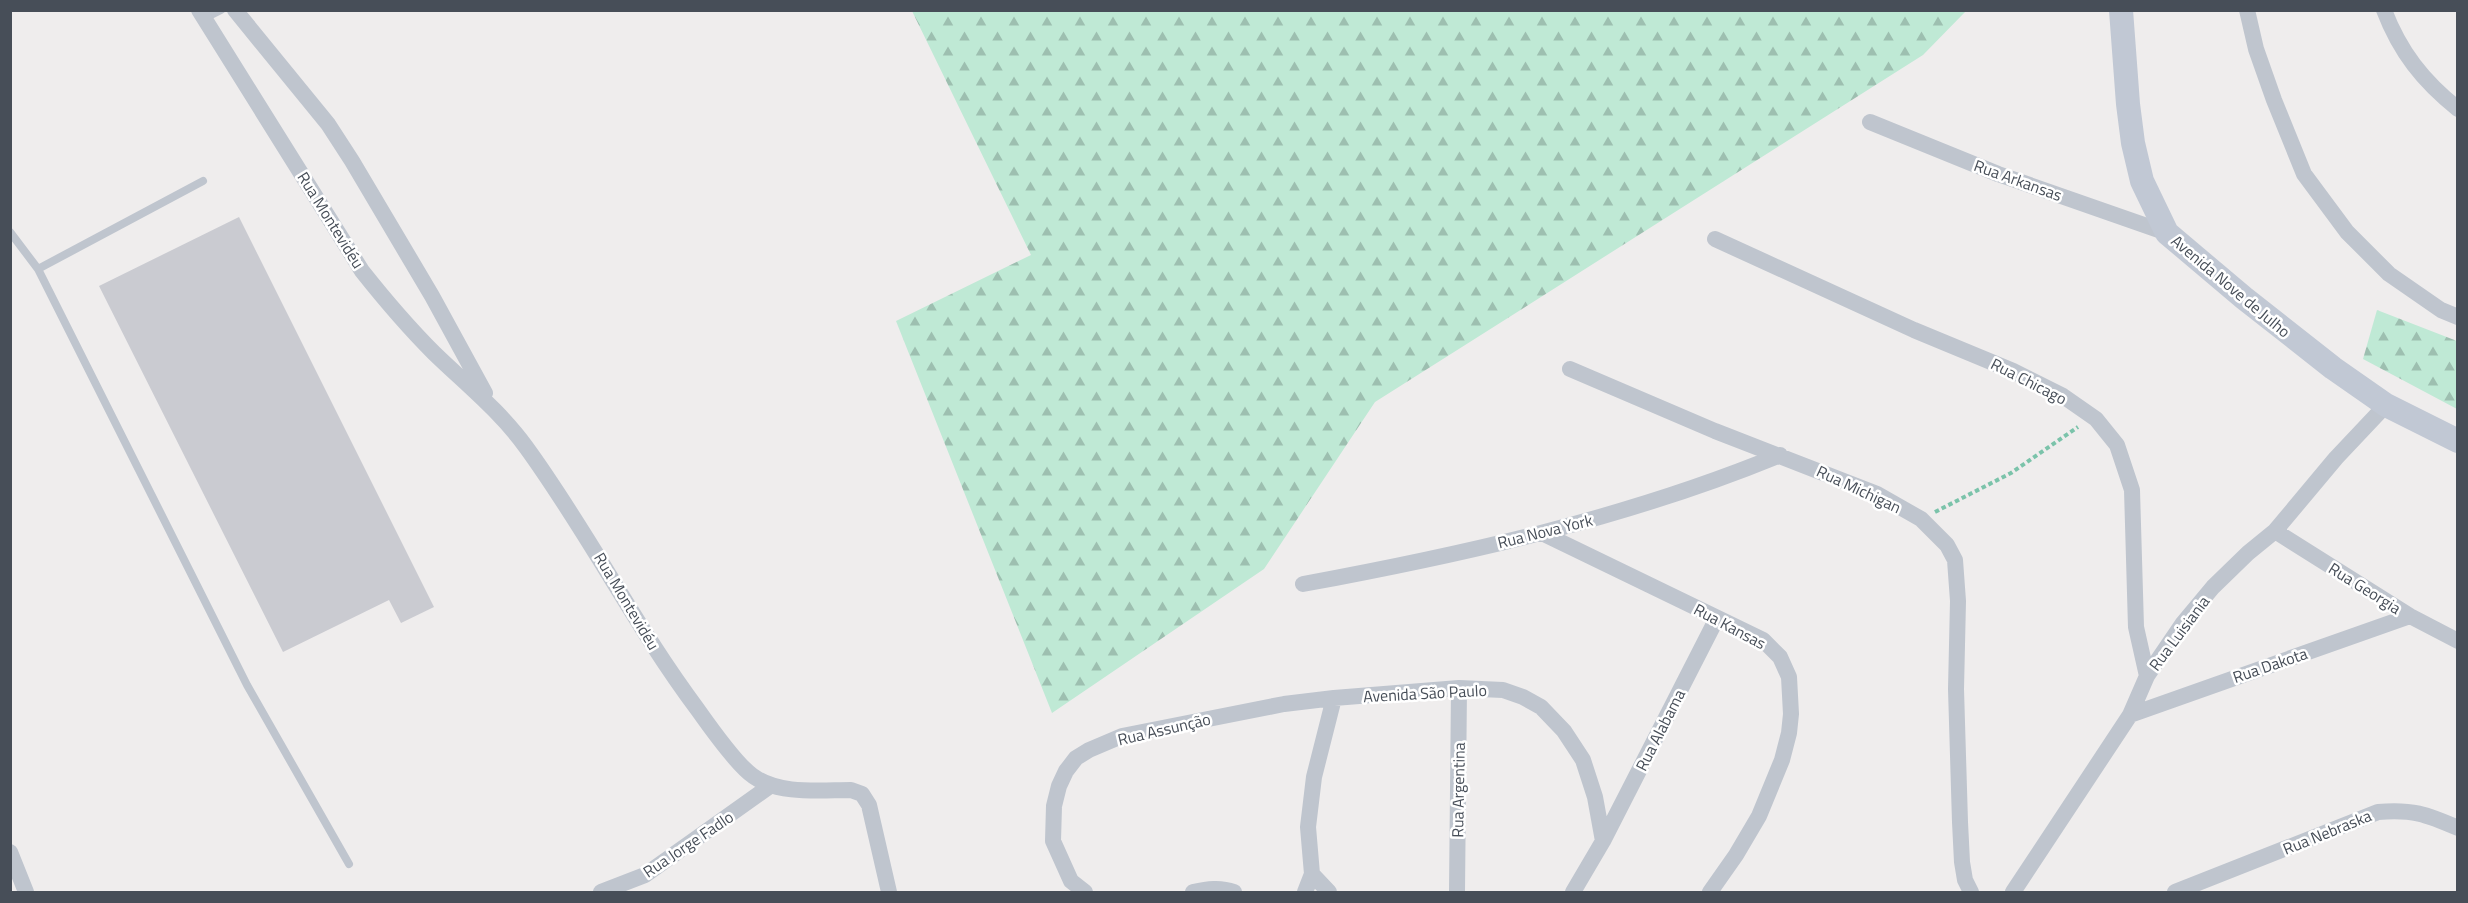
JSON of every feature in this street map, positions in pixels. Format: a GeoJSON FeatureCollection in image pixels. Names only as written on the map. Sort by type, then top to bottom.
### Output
{"type":"FeatureCollection","features":[{"type":"Feature","properties":{"kind":"main road","name":"Avenida Nove de Julho"},"geometry":{"type":"LineString","coordinates":[[2121,10],[2133,143],[2142,181],[2167,233],[2286,332],[2386,405],[2457,441]]}},
{"type":"Feature","properties":{"kind":"street","name":"Rua Montevidéu"},"geometry":{"type":"LineString","coordinates":[[235,10],[328,124],[352,161],[432,296],[492,407]]}},
{"type":"Feature","properties":{"kind":"street"},"geometry":{"type":"LineString","coordinates":[[2247,10],[2256,49],[2304,174],[2348,232],[2389,274],[2442,310],[2457,317]]}},
{"type":"Feature","properties":{"kind":"street"},"geometry":{"type":"LineString","coordinates":[[2384,10],[2394,36],[2406,57],[2421,76],[2457,109]]}},
{"type":"Feature","properties":{"kind":"street","name":"Rua Montevidéu"},"geometry":{"type":"LineString","coordinates":[[201,15],[362,271],[392,310],[492,407],[525,446],[579,524],[683,691],[710,728],[752,776],[770,786]]}},
{"type":"Feature","properties":{"kind":"street","name":"Rua Arkansas"},"geometry":{"type":"LineString","coordinates":[[1870,122],[1998,174],[2167,233]]}},
{"type":"Feature","properties":{"kind":"street","name":"Rua Chicago"},"geometry":{"type":"LineString","coordinates":[[1715,239],[1914,330],[2013,371],[2063,396],[2093,417],[2117,445],[2132,490],[2136,627],[2147,676]]}},
{"type":"Feature","properties":{"kind":"street","name":"Rua Michigan"},"geometry":{"type":"LineString","coordinates":[[1570,369],[1715,430],[1877,494],[1921,519],[1947,545],[1955,560],[1958,601],[1956,689],[1959,801],[1962,862],[1965,880],[1971,892]]}},
{"type":"Feature","properties":{"kind":"street","name":"Rua Luisiania"},"geometry":{"type":"LineString","coordinates":[[2013,892],[2130,715],[2147,676],[2183,623],[2213,587],[2275,531],[2336,458],[2386,405]]}},
{"type":"Feature","properties":{"kind":"street","name":"Rua Nova York"},"geometry":{"type":"LineString","coordinates":[[1303,584],[1423,561],[1622,512],[1739,472],[1780,454]]}},
{"type":"Feature","properties":{"kind":"street","name":"Rua Georgia"},"geometry":{"type":"LineString","coordinates":[[2275,531],[2410,616],[2457,641]]}},
{"type":"Feature","properties":{"kind":"street","name":"Rua Kansas"},"geometry":{"type":"LineString","coordinates":[[1542,533],[1763,640],[1780,657],[1791,689],[1791,714],[1782,760],[1759,816],[1736,855],[1710,892]]}},
{"type":"Feature","properties":{"kind":"street","name":"Rua Dakota"},"geometry":{"type":"LineString","coordinates":[[2130,715],[2410,616]]}},
{"type":"Feature","properties":{"kind":"street","name":"Rua Alabama"},"geometry":{"type":"LineString","coordinates":[[1603,841],[1717,618]]}},
{"type":"Feature","properties":{"kind":"street","name":"Avenida São Paulo"},"geometry":{"type":"LineString","coordinates":[[1334,698],[1459,688],[1503,690],[1541,706],[1564,731],[1583,760],[1595,796],[1603,841]]}},
{"type":"Feature","properties":{"kind":"street","name":"Rua Argentina"},"geometry":{"type":"LineString","coordinates":[[1457,892],[1459,688]]}},
{"type":"Feature","properties":{"kind":"street"},"geometry":{"type":"LineString","coordinates":[[1305,892],[1312,874],[1308,827],[1314,777],[1334,698]]}},
{"type":"Feature","properties":{"kind":"street","name":"Rua Assunção"},"geometry":{"type":"LineString","coordinates":[[1085,892],[1071,881],[1053,841],[1054,806],[1059,786],[1066,771],[1076,758],[1122,736],[1284,704],[1334,698]]}},
{"type":"Feature","properties":{"kind":"street"},"geometry":{"type":"LineString","coordinates":[[770,786],[851,790],[862,795],[869,805],[889,892]]}},
{"type":"Feature","properties":{"kind":"street","name":"Rua Jorge Fadlo"},"geometry":{"type":"LineString","coordinates":[[601,892],[645,875],[770,786]]}},
{"type":"Feature","properties":{"kind":"street","name":"Rua Nebraska"},"geometry":{"type":"LineString","coordinates":[[2200,884],[2378,812],[2399,810],[2426,814],[2457,828]]}},
{"type":"Feature","properties":{"kind":"street"},"geometry":{"type":"LineString","coordinates":[[1573,892],[1603,841]]}},
{"type":"Feature","properties":{"kind":"street"},"geometry":{"type":"LineString","coordinates":[[10,852],[26,892]]}},
{"type":"Feature","properties":{"kind":"street"},"geometry":{"type":"LineString","coordinates":[[1312,874],[1329,892]]}},
{"type":"Feature","properties":{"kind":"street"},"geometry":{"type":"LineString","coordinates":[[2175,892],[2200,884],[2215,892]]}},
{"type":"Feature","properties":{"kind":"street"},"geometry":{"type":"LineString","coordinates":[[1193,892],[1206,889],[1234,892]]}},
{"type":"Feature","properties":{"kind":"lane"},"geometry":{"type":"LineString","coordinates":[[201,15],[221,10]]}},
{"type":"Feature","properties":{"kind":"lane"},"geometry":{"type":"LineString","coordinates":[[38,268],[203,181]]}},
{"type":"Feature","properties":{"kind":"lane"},"geometry":{"type":"LineString","coordinates":[[10,232],[38,268],[246,685],[349,864]]}},
{"type":"Feature","properties":{"kind":"path"},"geometry":{"type":"LineString","coordinates":[[1921,519],[2011,473],[2093,417]]}},
{"type":"Feature","properties":{"kind":"green space"},"geometry":{"type":"Polygon","coordinates":[[[912,11],[1966,11],[1923,55],[1375,402],[1264,569],[1052,713],[896,321],[1031,255],[912,11]]]}},
{"type":"Feature","properties":{"kind":"green space"},"geometry":{"type":"Polygon","coordinates":[[[2377,310],[2457,341],[2457,409],[2363,359],[2377,310]]]}},
{"type":"Feature","properties":{"kind":"building"},"geometry":{"type":"Polygon","coordinates":[[[239,217],[434,607],[401,623],[389,600],[283,652],[99,286],[239,217]]]}}]}
